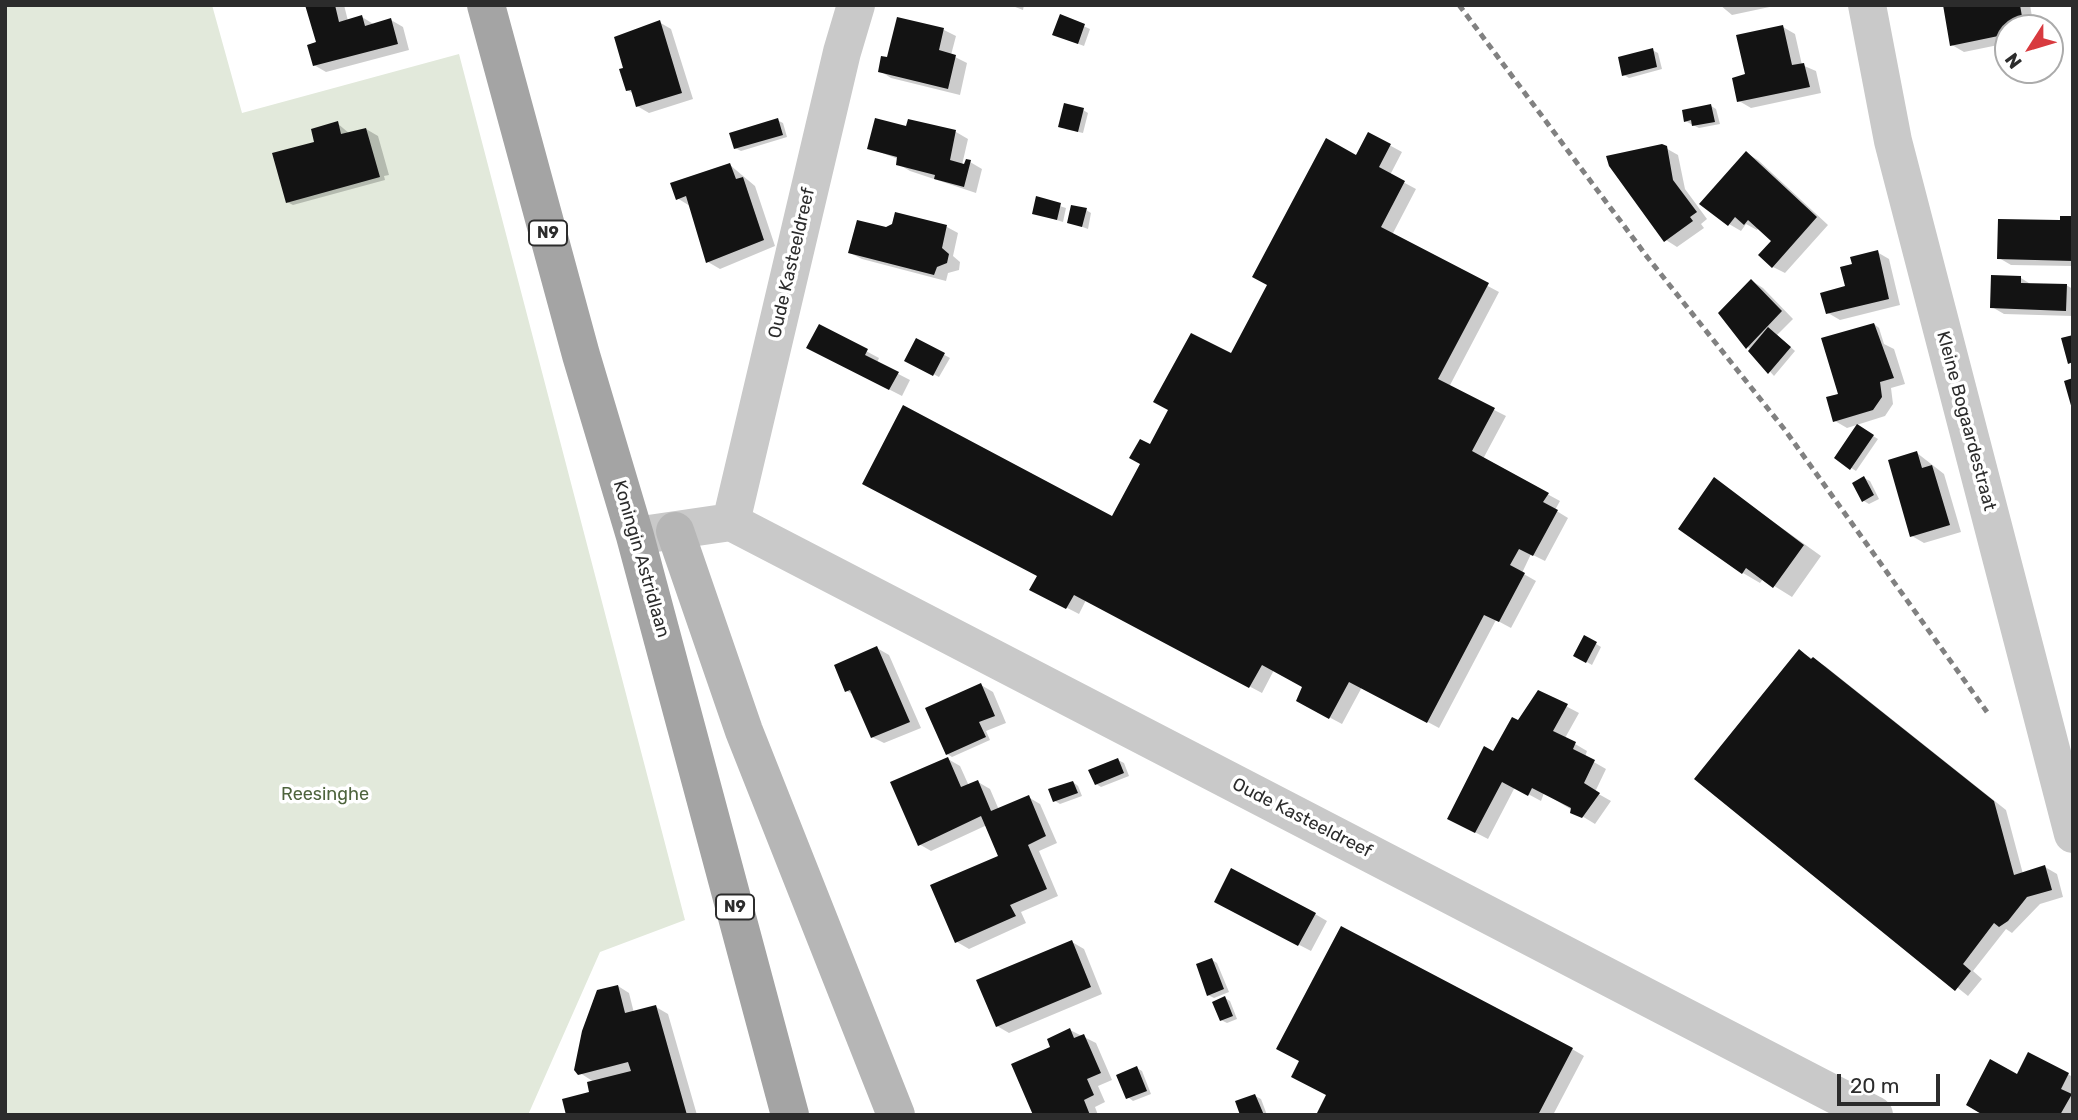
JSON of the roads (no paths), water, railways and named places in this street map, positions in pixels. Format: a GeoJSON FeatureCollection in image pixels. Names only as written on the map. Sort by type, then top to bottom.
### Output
{"type":"FeatureCollection","features":[{"type":"Feature","properties":{"kind":"main road","name":"Koningin Astridlaan"},"geometry":{"type":"LineString","coordinates":[[486,5],[581,355],[635,536],[790,1115]]}},
{"type":"Feature","properties":{"kind":"main road"},"geometry":{"type":"LineString","coordinates":[[675,531],[744,731],[896,1115]]}},
{"type":"Feature","properties":{"kind":"street","name":"Oude Kasteeldreef"},"geometry":{"type":"LineString","coordinates":[[856,5],[842,52],[731,522],[1874,1115]]}},
{"type":"Feature","properties":{"kind":"street","name":"Kleine Bogaardestraat"},"geometry":{"type":"LineString","coordinates":[[1867,5],[1893,141],[2073,834]]}},
{"type":"Feature","properties":{"kind":"street"},"geometry":{"type":"LineString","coordinates":[[635,536],[731,522]]}},
{"type":"Feature","properties":{"kind":"railway"},"geometry":{"type":"LineString","coordinates":[[1459,5],[1648,258],[1785,430],[1987,712]]}},
{"type":"Feature","properties":{"kind":"park label","name":"Reesinghe"},"geometry":{"type":"Point","coordinates":[325,795]}}]}
